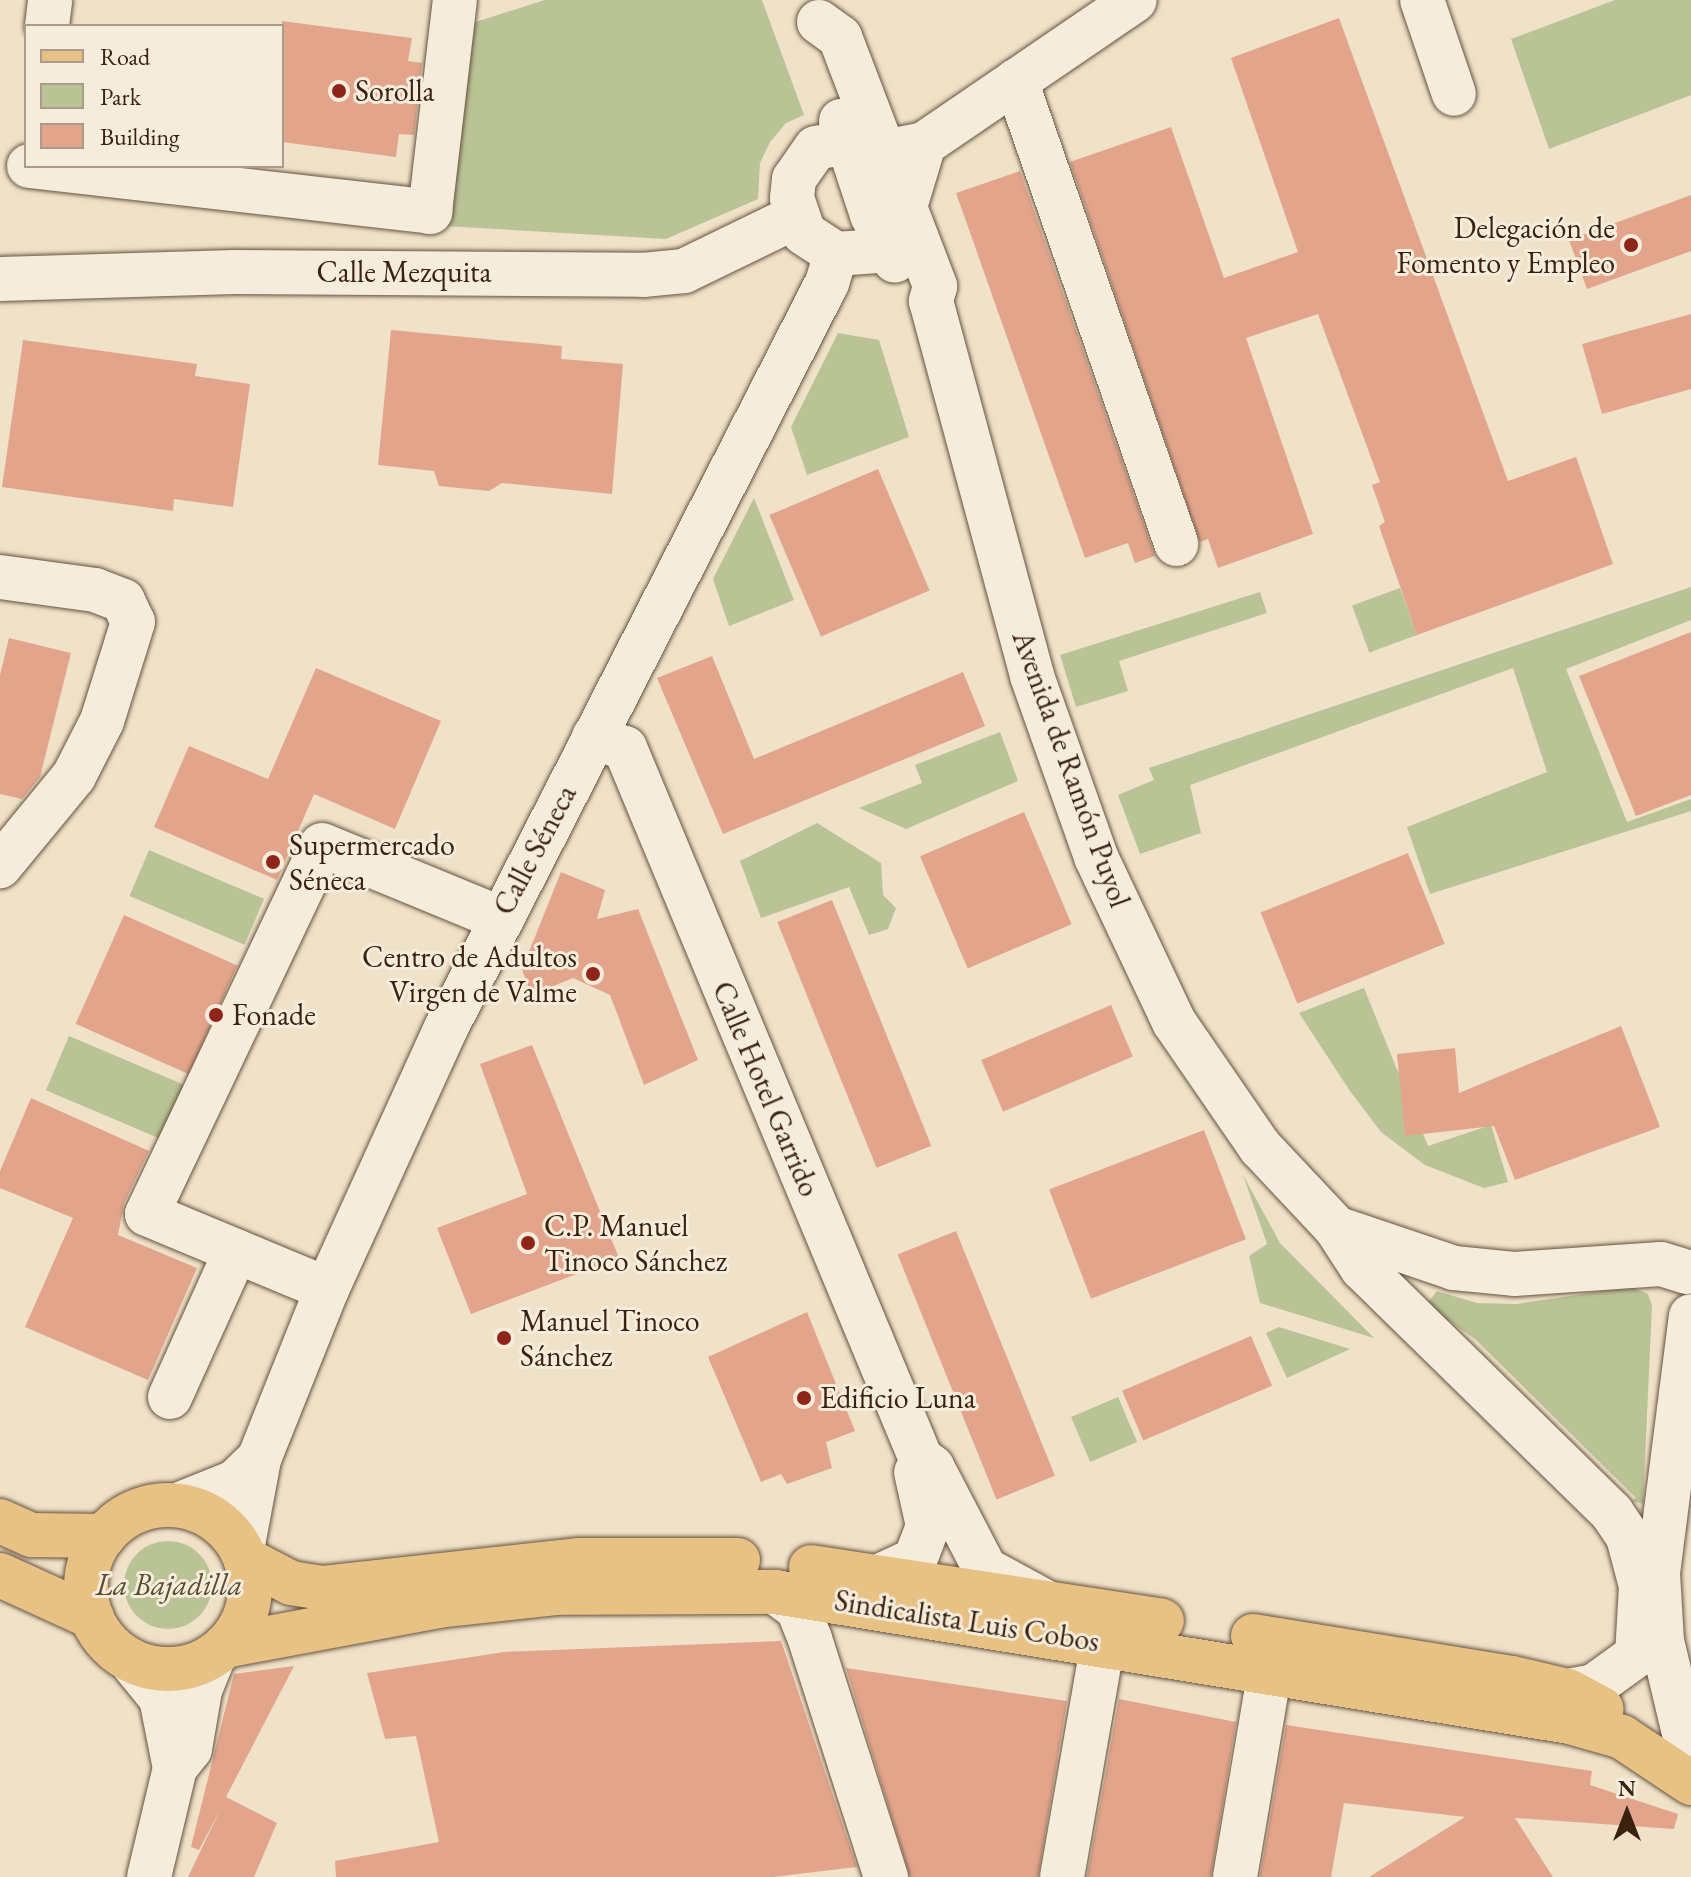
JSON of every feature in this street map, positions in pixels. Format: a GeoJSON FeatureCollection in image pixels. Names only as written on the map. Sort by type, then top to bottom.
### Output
{"type":"FeatureCollection","features":[{"type":"Feature","properties":{"kind":"main road"},"geometry":{"type":"LineString","coordinates":[[0,1521],[32,1535],[104,1536],[150,1507],[178,1505],[227,1529],[243,1554],[248,1608],[219,1651],[169,1668],[130,1660],[107,1642],[92,1617],[88,1575],[104,1536]]}},
{"type":"Feature","properties":{"kind":"main road","name":"Sindicalista Luis Cobos"},"geometry":{"type":"LineString","coordinates":[[243,1554],[291,1583],[321,1588],[638,1557],[762,1561],[880,1576],[1568,1691],[1586,1705],[1641,1720],[1690,1760]]}},
{"type":"Feature","properties":{"kind":"main road"},"geometry":{"type":"LineString","coordinates":[[0,1575],[92,1617]]}},
{"type":"Feature","properties":{"kind":"main road","name":"Sindicalista Luis Cobos"},"geometry":{"type":"LineString","coordinates":[[219,1651],[438,1606],[555,1593],[775,1592],[1270,1669],[1570,1722],[1690,1760]]}},
{"type":"Feature","properties":{"kind":"street"},"geometry":{"type":"LineString","coordinates":[[47,24],[50,0]]}},
{"type":"Feature","properties":{"kind":"street"},"geometry":{"type":"LineString","coordinates":[[46,168],[430,212],[455,0]]}},
{"type":"Feature","properties":{"kind":"street"},"geometry":{"type":"LineString","coordinates":[[896,225],[866,255],[836,254],[818,246],[795,217],[794,179],[1016,81],[1135,0]]}},
{"type":"Feature","properties":{"kind":"street"},"geometry":{"type":"LineString","coordinates":[[1422,0],[1454,94]]}},
{"type":"Feature","properties":{"kind":"street"},"geometry":{"type":"LineString","coordinates":[[820,42],[829,133],[868,147]]}},
{"type":"Feature","properties":{"kind":"street","name":"Avenida de Ramón Puyol"},"geometry":{"type":"LineString","coordinates":[[820,42],[844,85],[896,225],[935,286],[931,301],[1032,676],[1096,857],[1174,1022],[1260,1147],[1336,1228],[1362,1268],[1612,1513],[1628,1537],[1641,1586],[1637,1655],[1618,1674],[1568,1691]]}},
{"type":"Feature","properties":{"kind":"street"},"geometry":{"type":"LineString","coordinates":[[1016,81],[1176,544]]}},
{"type":"Feature","properties":{"kind":"street","name":"Calle Mezquita"},"geometry":{"type":"LineString","coordinates":[[0,279],[235,272],[643,275],[684,271],[795,217]]}},
{"type":"Feature","properties":{"kind":"street","name":"Calle Séneca"},"geometry":{"type":"LineString","coordinates":[[243,1554],[259,1459],[327,1289],[499,918],[827,283],[836,254]]}},
{"type":"Feature","properties":{"kind":"street"},"geometry":{"type":"LineString","coordinates":[[0,577],[95,590],[123,601],[133,622],[102,721],[74,776],[0,866]]}},
{"type":"Feature","properties":{"kind":"street","name":"Calle Hotel Garrido"},"geometry":{"type":"LineString","coordinates":[[594,737],[625,748],[921,1459],[932,1467],[985,1569],[1046,1602]]}},
{"type":"Feature","properties":{"kind":"street"},"geometry":{"type":"LineString","coordinates":[[327,1289],[147,1214],[322,845],[499,918]]}},
{"type":"Feature","properties":{"kind":"street","name":"Avenida de Ramón Puyol"},"geometry":{"type":"LineString","coordinates":[[1336,1228],[1454,1268],[1514,1274],[1661,1264],[1690,1276]]}},
{"type":"Feature","properties":{"kind":"street"},"geometry":{"type":"LineString","coordinates":[[170,1397],[236,1251]]}},
{"type":"Feature","properties":{"kind":"street"},"geometry":{"type":"LineString","coordinates":[[1420,1326],[1415,1313],[1421,1287],[1441,1270],[1454,1268]]}},
{"type":"Feature","properties":{"kind":"street"},"geometry":{"type":"LineString","coordinates":[[1690,1760],[1662,1641],[1658,1573],[1680,1505],[1691,1316]]}},
{"type":"Feature","properties":{"kind":"street","name":"Calle Séneca"},"geometry":{"type":"LineString","coordinates":[[178,1505],[235,1482],[259,1459]]}},
{"type":"Feature","properties":{"kind":"street","name":"Calle Hotel Garrido"},"geometry":{"type":"LineString","coordinates":[[880,1576],[915,1560],[928,1526],[916,1473],[921,1459]]}},
{"type":"Feature","properties":{"kind":"street"},"geometry":{"type":"LineString","coordinates":[[1612,1513],[1641,1522],[1680,1505]]}},
{"type":"Feature","properties":{"kind":"street"},"geometry":{"type":"LineString","coordinates":[[775,1592],[798,1609],[810,1639],[886,1877]]}},
{"type":"Feature","properties":{"kind":"street"},"geometry":{"type":"LineString","coordinates":[[1062,1877],[1103,1643]]}},
{"type":"Feature","properties":{"kind":"street"},"geometry":{"type":"LineString","coordinates":[[175,1768],[190,1749],[200,1690],[219,1651]]}},
{"type":"Feature","properties":{"kind":"street"},"geometry":{"type":"LineString","coordinates":[[130,1660],[161,1698],[175,1768],[149,1877]]}},
{"type":"Feature","properties":{"kind":"street"},"geometry":{"type":"LineString","coordinates":[[1235,1877],[1270,1669]]}},
{"type":"Feature","properties":{"kind":"green space"},"geometry":{"type":"Polygon","coordinates":[[[545,0],[762,0],[804,115],[786,123],[770,142],[760,163],[758,199],[666,239],[444,226],[469,24],[545,0]]]}},
{"type":"Feature","properties":{"kind":"green space"},"geometry":{"type":"Polygon","coordinates":[[[1615,0],[1691,0],[1691,95],[1549,149],[1511,39],[1615,0]]]}},
{"type":"Feature","properties":{"kind":"green space"},"geometry":{"type":"Polygon","coordinates":[[[838,333],[879,340],[909,437],[807,475],[791,427],[838,333]]]}},
{"type":"Feature","properties":{"kind":"green space"},"geometry":{"type":"Polygon","coordinates":[[[754,498],[794,600],[729,626],[713,579],[754,498]]]}},
{"type":"Feature","properties":{"kind":"green space"},"geometry":{"type":"Polygon","coordinates":[[[1691,587],[1691,620],[1566,669],[1627,822],[1691,799],[1691,811],[1430,894],[1407,827],[1547,772],[1513,668],[1190,785],[1201,833],[1140,854],[1118,795],[1154,780],[1149,768],[1691,587]]]}},
{"type":"Feature","properties":{"kind":"green space"},"geometry":{"type":"Polygon","coordinates":[[[1400,588],[1417,635],[1369,652],[1352,605],[1400,588]]]}},
{"type":"Feature","properties":{"kind":"green space"},"geometry":{"type":"Polygon","coordinates":[[[1260,592],[1267,613],[1119,661],[1128,691],[1076,707],[1060,655],[1260,592]]]}},
{"type":"Feature","properties":{"kind":"green space"},"geometry":{"type":"Polygon","coordinates":[[[1000,732],[1018,781],[906,829],[859,808],[922,783],[915,765],[1000,732]]]}},
{"type":"Feature","properties":{"kind":"green space"},"geometry":{"type":"Polygon","coordinates":[[[817,823],[881,863],[883,895],[896,908],[888,929],[869,935],[849,887],[761,918],[740,861],[817,823]]]}},
{"type":"Feature","properties":{"kind":"green space"},"geometry":{"type":"Polygon","coordinates":[[[149,850],[264,899],[245,945],[129,896],[149,850]]]}},
{"type":"Feature","properties":{"kind":"green space"},"geometry":{"type":"Polygon","coordinates":[[[1364,988],[1428,1146],[1491,1125],[1508,1182],[1484,1188],[1425,1165],[1381,1132],[1350,1091],[1299,1013],[1364,988]]]}},
{"type":"Feature","properties":{"kind":"green space"},"geometry":{"type":"Polygon","coordinates":[[[69,1036],[187,1086],[164,1140],[46,1090],[69,1036]]]}},
{"type":"Feature","properties":{"kind":"green space"},"geometry":{"type":"Polygon","coordinates":[[[1243,1175],[1280,1243],[1374,1338],[1260,1303],[1249,1256],[1267,1244],[1243,1175]]]}},
{"type":"Feature","properties":{"kind":"green space"},"geometry":{"type":"Polygon","coordinates":[[[1631,1287],[1648,1294],[1652,1306],[1643,1504],[1632,1501],[1636,1498],[1475,1339],[1426,1305],[1437,1291],[1477,1303],[1516,1304],[1631,1287]]]}},
{"type":"Feature","properties":{"kind":"green space"},"geometry":{"type":"Polygon","coordinates":[[[1279,1327],[1350,1349],[1287,1378],[1266,1333],[1279,1327]]]}},
{"type":"Feature","properties":{"kind":"green space"},"geometry":{"type":"Polygon","coordinates":[[[1118,1397],[1137,1442],[1090,1462],[1071,1417],[1118,1397]]]}},
{"type":"Feature","properties":{"kind":"green space","name":"La Bajadilla"},"geometry":{"type":"Polygon","coordinates":[[[168,1541],[193,1548],[205,1560],[212,1585],[205,1610],[193,1622],[168,1629],[143,1622],[131,1610],[124,1585],[131,1560],[143,1548],[168,1541]]]}},
{"type":"Feature","properties":{"kind":"building"},"geometry":{"type":"Polygon","coordinates":[[[1339,18],[1508,481],[1576,457],[1613,564],[1417,635],[1379,526],[1385,522],[1372,485],[1380,482],[1318,314],[1246,338],[1313,534],[1218,568],[1208,539],[1200,542],[1070,162],[1171,127],[1224,278],[1298,252],[1231,58],[1339,18]]]}},
{"type":"Feature","properties":{"kind":"building","name":"Sorolla"},"geometry":{"type":"Polygon","coordinates":[[[282,21],[412,38],[408,61],[422,63],[414,135],[399,134],[396,157],[284,142],[282,21]]]}},
{"type":"Feature","properties":{"kind":"building"},"geometry":{"type":"Polygon","coordinates":[[[1020,171],[1155,556],[1135,563],[1128,543],[1085,558],[956,193],[1020,171]]]}},
{"type":"Feature","properties":{"kind":"building","name":"Delegación de Fomento y Empleo"},"geometry":{"type":"Polygon","coordinates":[[[1691,195],[1691,251],[1587,289],[1569,240],[1691,195]]]}},
{"type":"Feature","properties":{"kind":"building"},"geometry":{"type":"Polygon","coordinates":[[[1691,314],[1691,389],[1602,414],[1582,344],[1691,314]]]}},
{"type":"Feature","properties":{"kind":"building"},"geometry":{"type":"Polygon","coordinates":[[[391,330],[562,346],[561,359],[623,364],[612,494],[502,483],[489,491],[439,486],[434,471],[378,465],[391,330]]]}},
{"type":"Feature","properties":{"kind":"building"},"geometry":{"type":"Polygon","coordinates":[[[23,340],[197,364],[195,376],[250,384],[233,507],[174,499],[173,511],[2,487],[23,340]]]}},
{"type":"Feature","properties":{"kind":"building"},"geometry":{"type":"Polygon","coordinates":[[[878,469],[930,591],[821,637],[769,515],[878,469]]]}},
{"type":"Feature","properties":{"kind":"building"},"geometry":{"type":"Polygon","coordinates":[[[1691,632],[1691,795],[1636,816],[1579,676],[1691,632]]]}},
{"type":"Feature","properties":{"kind":"building"},"geometry":{"type":"Polygon","coordinates":[[[9,638],[71,653],[40,777],[22,799],[0,794],[0,675],[9,638]]]}},
{"type":"Feature","properties":{"kind":"building"},"geometry":{"type":"Polygon","coordinates":[[[712,656],[754,759],[963,672],[985,726],[723,834],[657,678],[712,656]]]}},
{"type":"Feature","properties":{"kind":"building"},"geometry":{"type":"Polygon","coordinates":[[[316,668],[441,721],[395,829],[314,794],[277,880],[154,827],[189,746],[268,779],[316,668]]]}},
{"type":"Feature","properties":{"kind":"building"},"geometry":{"type":"Polygon","coordinates":[[[1024,812],[1072,924],[968,968],[920,856],[1024,812]]]}},
{"type":"Feature","properties":{"kind":"building"},"geometry":{"type":"Polygon","coordinates":[[[1408,853],[1445,944],[1297,1003],[1261,913],[1408,853]]]}},
{"type":"Feature","properties":{"kind":"building","name":"Centro de Adultos Virgen de Valme"},"geometry":{"type":"Polygon","coordinates":[[[561,872],[605,890],[597,919],[638,909],[698,1060],[644,1085],[610,995],[573,978],[531,995],[522,969],[561,872]]]}},
{"type":"Feature","properties":{"kind":"building"},"geometry":{"type":"Polygon","coordinates":[[[832,900],[931,1146],[877,1168],[777,922],[832,900]]]}},
{"type":"Feature","properties":{"kind":"building"},"geometry":{"type":"Polygon","coordinates":[[[124,915],[237,965],[189,1074],[76,1024],[124,915]]]}},
{"type":"Feature","properties":{"kind":"building"},"geometry":{"type":"Polygon","coordinates":[[[1111,1005],[1133,1057],[1003,1112],[981,1060],[1111,1005]]]}},
{"type":"Feature","properties":{"kind":"building"},"geometry":{"type":"Polygon","coordinates":[[[1621,1026],[1660,1127],[1515,1180],[1494,1126],[1405,1136],[1397,1054],[1455,1048],[1459,1093],[1621,1026]]]}},
{"type":"Feature","properties":{"kind":"building","name":"C.P. Manuel Tinoco Sánchez"},"geometry":{"type":"Polygon","coordinates":[[[532,1045],[619,1258],[471,1314],[437,1228],[527,1194],[480,1064],[532,1045]]]}},
{"type":"Feature","properties":{"kind":"building"},"geometry":{"type":"Polygon","coordinates":[[[31,1098],[149,1151],[124,1203],[118,1235],[197,1268],[148,1380],[25,1327],[73,1218],[0,1188],[0,1171],[31,1098]]]}},
{"type":"Feature","properties":{"kind":"building"},"geometry":{"type":"Polygon","coordinates":[[[1204,1130],[1246,1239],[1091,1299],[1049,1189],[1204,1130]]]}},
{"type":"Feature","properties":{"kind":"building"},"geometry":{"type":"Polygon","coordinates":[[[956,1231],[1055,1476],[996,1499],[898,1255],[956,1231]]]}},
{"type":"Feature","properties":{"kind":"building","name":"Edificio Luna"},"geometry":{"type":"Polygon","coordinates":[[[807,1312],[855,1431],[826,1442],[832,1468],[787,1484],[781,1474],[761,1482],[708,1357],[807,1312]]]}},
{"type":"Feature","properties":{"kind":"building"},"geometry":{"type":"Polygon","coordinates":[[[1251,1336],[1272,1386],[1143,1440],[1122,1391],[1251,1336]]]}},
{"type":"Feature","properties":{"kind":"building"},"geometry":{"type":"Polygon","coordinates":[[[781,1641],[857,1867],[773,1877],[336,1877],[335,1861],[439,1842],[416,1736],[385,1739],[367,1673],[504,1652],[781,1641]]]}},
{"type":"Feature","properties":{"kind":"building"},"geometry":{"type":"Polygon","coordinates":[[[294,1666],[226,1797],[277,1823],[254,1877],[188,1877],[221,1808],[199,1850],[191,1847],[234,1674],[294,1666]]]}},
{"type":"Feature","properties":{"kind":"building"},"geometry":{"type":"Polygon","coordinates":[[[846,1668],[1067,1701],[1038,1877],[910,1877],[846,1668]]]}},
{"type":"Feature","properties":{"kind":"building"},"geometry":{"type":"Polygon","coordinates":[[[1119,1699],[1236,1722],[1211,1877],[1087,1877],[1119,1699]]]}},
{"type":"Feature","properties":{"kind":"building"},"geometry":{"type":"Polygon","coordinates":[[[1286,1725],[1592,1771],[1590,1785],[1678,1814],[1674,1829],[1515,1818],[1553,1877],[1369,1877],[1465,1817],[1344,1803],[1331,1877],[1260,1877],[1286,1725]]]}},
{"type":"Feature","properties":{"kind":"place","name":"Sorolla"},"geometry":{"type":"Point","coordinates":[339,91]}},
{"type":"Feature","properties":{"kind":"place","name":"Delegación de Fomento y Empleo"},"geometry":{"type":"Point","coordinates":[1631,245]}},
{"type":"Feature","properties":{"kind":"place","name":"Supermercado Séneca"},"geometry":{"type":"Point","coordinates":[273,862]}},
{"type":"Feature","properties":{"kind":"place","name":"Centro de Adultos Virgen de Valme"},"geometry":{"type":"Point","coordinates":[593,974]}},
{"type":"Feature","properties":{"kind":"place","name":"Fonade"},"geometry":{"type":"Point","coordinates":[216,1015]}},
{"type":"Feature","properties":{"kind":"place","name":"C.P. Manuel Tinoco Sánchez"},"geometry":{"type":"Point","coordinates":[528,1243]}},
{"type":"Feature","properties":{"kind":"place","name":"Manuel Tinoco Sánchez"},"geometry":{"type":"Point","coordinates":[504,1338]}},
{"type":"Feature","properties":{"kind":"place","name":"Edificio Luna"},"geometry":{"type":"Point","coordinates":[804,1398]}}]}
